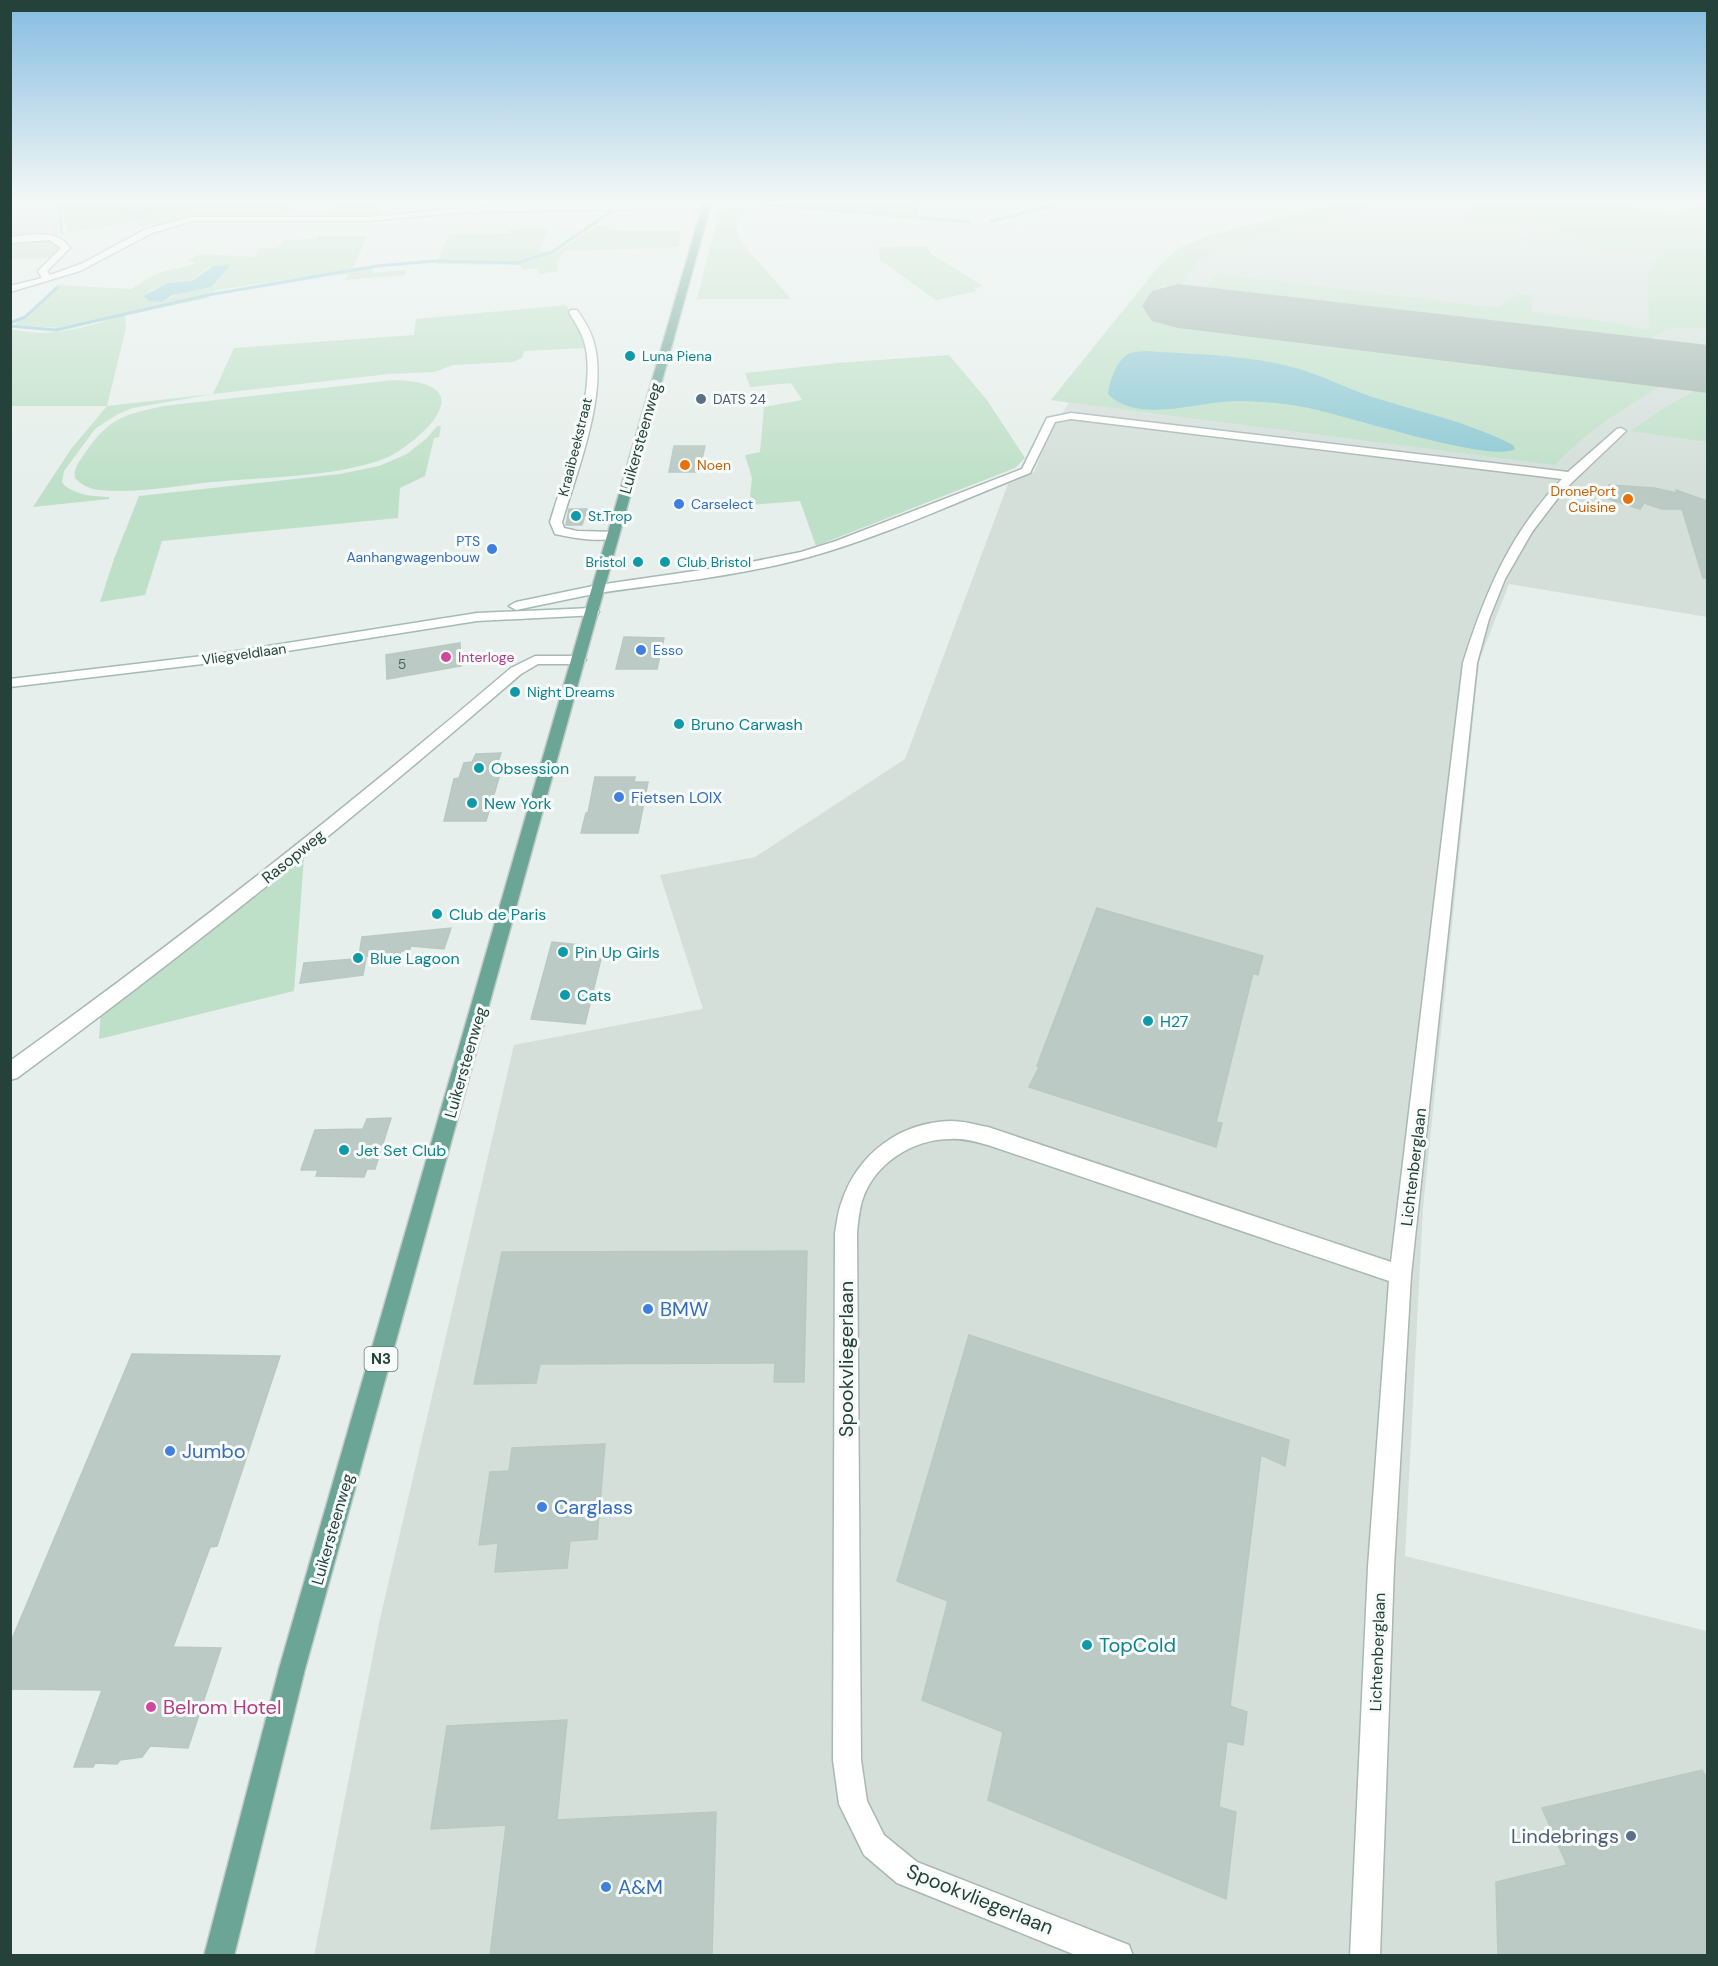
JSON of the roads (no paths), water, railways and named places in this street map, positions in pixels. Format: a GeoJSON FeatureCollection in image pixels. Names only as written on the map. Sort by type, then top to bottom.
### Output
{"type":"FeatureCollection","features":[{"type":"Feature","properties":{"kind":"main road","name":"Luikersteenweg"},"geometry":{"type":"LineString","coordinates":[[219,1956],[292,1669],[680,296]]}},
{"type":"Feature","properties":{"kind":"street","name":"Kraaibeekstraat"},"geometry":{"type":"LineString","coordinates":[[574,312],[589,342],[593,374],[584,423],[556,522],[559,531],[578,535],[613,535]]}},
{"type":"Feature","properties":{"kind":"street","name":"Vliegveldlaan"},"geometry":{"type":"LineString","coordinates":[[477,617],[506,608],[598,589],[736,569],[840,544],[1026,471],[1052,420],[1071,416],[1569,476]]}},
{"type":"Feature","properties":{"kind":"street","name":"Lichtenberglaan"},"geometry":{"type":"LineString","coordinates":[[1365,1956],[1381,1567],[1400,1275],[1470,663],[1487,606],[1524,532],[1569,476],[1621,431]]}},
{"type":"Feature","properties":{"kind":"street","name":"Vliegveldlaan"},"geometry":{"type":"LineString","coordinates":[[10,683],[211,659],[477,617],[592,612]]}},
{"type":"Feature","properties":{"kind":"street","name":"Rasopweg"},"geometry":{"type":"LineString","coordinates":[[10,1072],[163,958],[302,849],[516,671],[535,660],[579,660]]}},
{"type":"Feature","properties":{"kind":"street","name":"Spookvliegerlaan"},"geometry":{"type":"LineString","coordinates":[[1118,1956],[908,1873],[874,1845],[853,1804],[847,1760],[846,1233],[852,1199],[869,1170],[892,1147],[914,1136],[951,1130],[988,1136],[1400,1275]]}},
{"type":"Feature","properties":{"kind":"water"},"geometry":{"type":"Polygon","coordinates":[[[143,296],[171,296],[162,302],[149,301],[143,296]]]}},
{"type":"Feature","properties":{"kind":"water"},"geometry":{"type":"Polygon","coordinates":[[[1133,352],[1238,357],[1292,367],[1371,396],[1481,431],[1513,445],[1515,449],[1501,452],[1477,450],[1322,411],[1277,403],[1235,401],[1168,409],[1134,408],[1120,403],[1108,394],[1112,377],[1122,359],[1133,352]]]}},
{"type":"Feature","properties":{"kind":"waterway"},"geometry":{"type":"LineString","coordinates":[[10,323],[25,317],[48,296]]}},
{"type":"Feature","properties":{"kind":"waterway"},"geometry":{"type":"LineString","coordinates":[[10,326],[56,330],[205,296]]}},
{"type":"Feature","properties":{"kind":"place","name":"Luna Piena"},"geometry":{"type":"Point","coordinates":[630,356]}},
{"type":"Feature","properties":{"kind":"place","name":"DATS 24"},"geometry":{"type":"Point","coordinates":[701,399]}},
{"type":"Feature","properties":{"kind":"place","name":"Noen"},"geometry":{"type":"Point","coordinates":[685,465]}},
{"type":"Feature","properties":{"kind":"place","name":"DronePort Cuisine"},"geometry":{"type":"Point","coordinates":[1628,499]}},
{"type":"Feature","properties":{"kind":"place","name":"Carselect"},"geometry":{"type":"Point","coordinates":[679,504]}},
{"type":"Feature","properties":{"kind":"place","name":"St.Trop"},"geometry":{"type":"Point","coordinates":[576,516]}},
{"type":"Feature","properties":{"kind":"place","name":"PTS Aanhangwagenbouw"},"geometry":{"type":"Point","coordinates":[492,549]}},
{"type":"Feature","properties":{"kind":"place","name":"Bristol"},"geometry":{"type":"Point","coordinates":[638,562]}},
{"type":"Feature","properties":{"kind":"place","name":"Club Bristol"},"geometry":{"type":"Point","coordinates":[665,562]}},
{"type":"Feature","properties":{"kind":"place","name":"Esso"},"geometry":{"type":"Point","coordinates":[641,650]}},
{"type":"Feature","properties":{"kind":"place","name":"Interloge"},"geometry":{"type":"Point","coordinates":[446,657]}},
{"type":"Feature","properties":{"kind":"place","name":"Night Dreams"},"geometry":{"type":"Point","coordinates":[515,692]}},
{"type":"Feature","properties":{"kind":"place","name":"Bruno Carwash"},"geometry":{"type":"Point","coordinates":[679,724]}},
{"type":"Feature","properties":{"kind":"place","name":"Obsession"},"geometry":{"type":"Point","coordinates":[479,768]}},
{"type":"Feature","properties":{"kind":"place","name":"Fietsen LOIX"},"geometry":{"type":"Point","coordinates":[619,797]}},
{"type":"Feature","properties":{"kind":"place","name":"New York"},"geometry":{"type":"Point","coordinates":[472,803]}},
{"type":"Feature","properties":{"kind":"place","name":"Club de Paris"},"geometry":{"type":"Point","coordinates":[437,914]}},
{"type":"Feature","properties":{"kind":"place","name":"Pin Up Girls"},"geometry":{"type":"Point","coordinates":[563,952]}},
{"type":"Feature","properties":{"kind":"place","name":"Blue Lagoon"},"geometry":{"type":"Point","coordinates":[358,958]}},
{"type":"Feature","properties":{"kind":"place","name":"Cats"},"geometry":{"type":"Point","coordinates":[565,995]}},
{"type":"Feature","properties":{"kind":"place","name":"H27"},"geometry":{"type":"Point","coordinates":[1148,1021]}},
{"type":"Feature","properties":{"kind":"place","name":"Jet Set Club"},"geometry":{"type":"Point","coordinates":[344,1150]}},
{"type":"Feature","properties":{"kind":"place","name":"BMW"},"geometry":{"type":"Point","coordinates":[648,1309]}},
{"type":"Feature","properties":{"kind":"place","name":"Jumbo"},"geometry":{"type":"Point","coordinates":[170,1451]}},
{"type":"Feature","properties":{"kind":"place","name":"Carglass"},"geometry":{"type":"Point","coordinates":[542,1507]}},
{"type":"Feature","properties":{"kind":"place","name":"TopCold"},"geometry":{"type":"Point","coordinates":[1087,1645]}},
{"type":"Feature","properties":{"kind":"place","name":"Belrom Hotel"},"geometry":{"type":"Point","coordinates":[151,1707]}},
{"type":"Feature","properties":{"kind":"place","name":"Lindebrings"},"geometry":{"type":"Point","coordinates":[1631,1836]}},
{"type":"Feature","properties":{"kind":"place","name":"A&M"},"geometry":{"type":"Point","coordinates":[606,1887]}}]}
